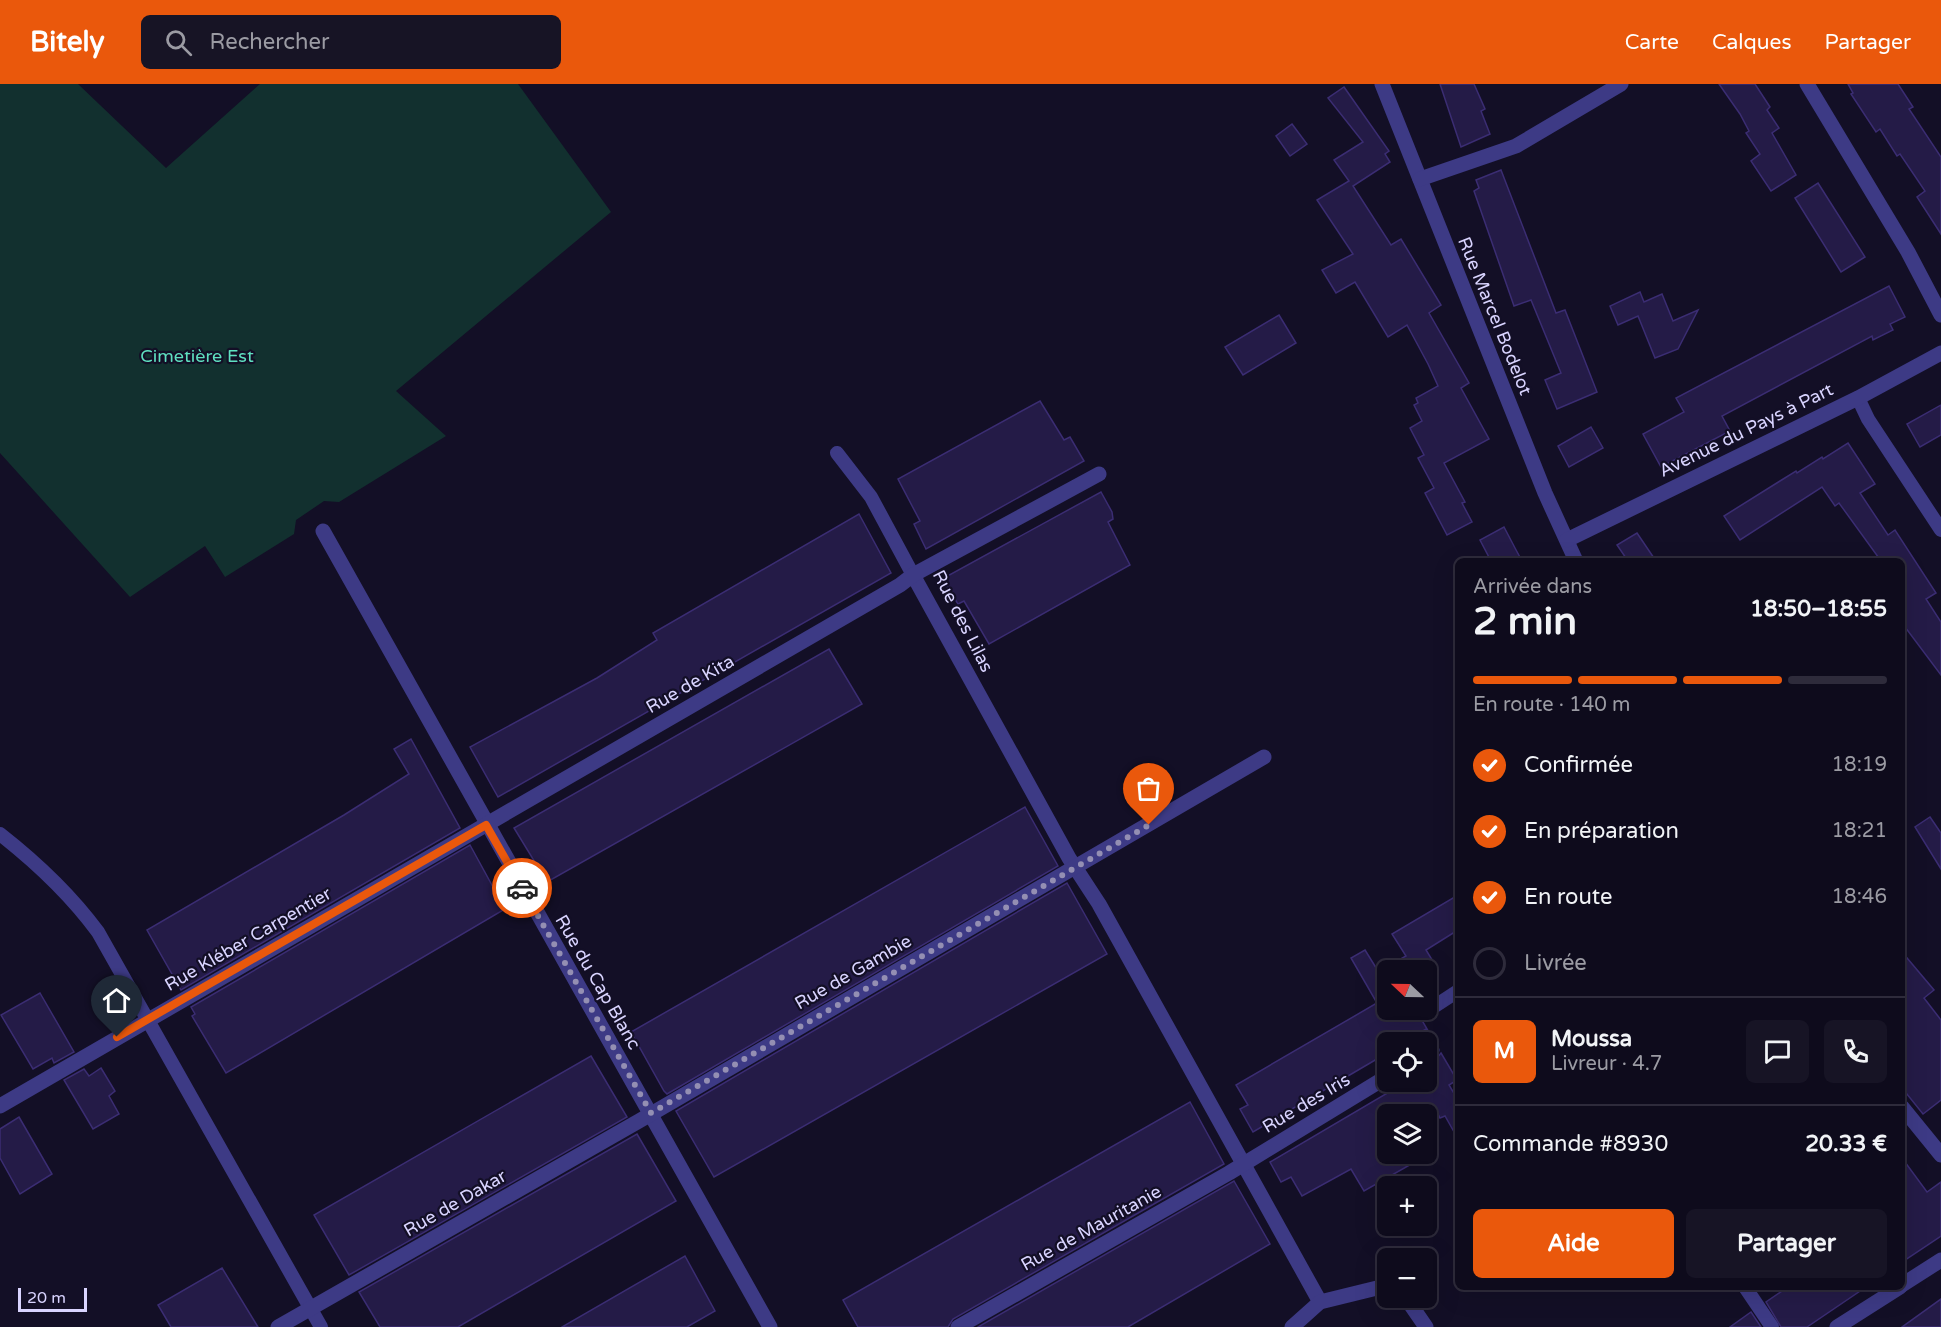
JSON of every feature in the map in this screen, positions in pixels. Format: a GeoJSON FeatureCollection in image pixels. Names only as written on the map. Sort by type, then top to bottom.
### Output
{"type":"FeatureCollection","features":[{"type":"Feature","properties":{"kind":"street","name":"Rue Marcel Bodelot"},"geometry":{"type":"LineString","coordinates":[[1382,84],[1533,464],[1575,558]]}},
{"type":"Feature","properties":{"kind":"street"},"geometry":{"type":"LineString","coordinates":[[1807,84],[1908,252],[1941,315]]}},
{"type":"Feature","properties":{"kind":"street"},"geometry":{"type":"LineString","coordinates":[[1420,179],[1516,146],[1613,86]]}},
{"type":"Feature","properties":{"kind":"street","name":"Avenue du Pays à Part"},"geometry":{"type":"LineString","coordinates":[[1567,540],[1858,398],[1941,353]]}},
{"type":"Feature","properties":{"kind":"street","name":"Rue des Lilas"},"geometry":{"type":"LineString","coordinates":[[1099,474],[914,575],[1320,1302]]}},
{"type":"Feature","properties":{"kind":"street","name":"Rue du Cap Blanc"},"geometry":{"type":"LineString","coordinates":[[323,531],[486,825],[770,1327]]}},
{"type":"Feature","properties":{"kind":"street","name":"Rue de Kita"},"geometry":{"type":"LineString","coordinates":[[486,825],[914,575]]}},
{"type":"Feature","properties":{"kind":"street","name":"Rue de Gambie"},"geometry":{"type":"LineString","coordinates":[[651,1113],[1264,757]]}},
{"type":"Feature","properties":{"kind":"street","name":"Rue Kléber Carpentier"},"geometry":{"type":"LineString","coordinates":[[0,1106],[486,825]]}},
{"type":"Feature","properties":{"kind":"street","name":"Rue des Iris"},"geometry":{"type":"LineString","coordinates":[[1244,1163],[1377,1083]]}},
{"type":"Feature","properties":{"kind":"street"},"geometry":{"type":"LineString","coordinates":[[1905,1111],[1941,1155]]}},
{"type":"Feature","properties":{"kind":"street","name":"Rue de Dakar"},"geometry":{"type":"LineString","coordinates":[[278,1327],[651,1113]]}},
{"type":"Feature","properties":{"kind":"street","name":"Rue de Mauritanie"},"geometry":{"type":"LineString","coordinates":[[958,1327],[1244,1163]]}},
{"type":"Feature","properties":{"kind":"street"},"geometry":{"type":"LineString","coordinates":[[1905,1283],[1941,1260]]}},
{"type":"Feature","properties":{"kind":"street"},"geometry":{"type":"LineString","coordinates":[[1292,1327],[1320,1302],[1377,1288]]}},
{"type":"Feature","properties":{"kind":"street"},"geometry":{"type":"LineString","coordinates":[[1837,1327],[1895,1290]]}},
{"type":"Feature","properties":{"kind":"street"},"geometry":{"type":"LineString","coordinates":[[1414,1308],[1426,1327]]}},
{"type":"Feature","properties":{"kind":"lane"},"geometry":{"type":"LineString","coordinates":[[1858,398],[1868,419],[1941,530]]}},
{"type":"Feature","properties":{"kind":"lane"},"geometry":{"type":"LineString","coordinates":[[837,453],[871,497],[914,575]]}},
{"type":"Feature","properties":{"kind":"lane"},"geometry":{"type":"LineString","coordinates":[[0,834],[26,854],[76,902],[98,932],[321,1327]]}},
{"type":"Feature","properties":{"kind":"lane"},"geometry":{"type":"LineString","coordinates":[[1437,1005],[1455,994]]}},
{"type":"Feature","properties":{"kind":"lane"},"geometry":{"type":"LineString","coordinates":[[1747,1290],[1772,1327]]}},
{"type":"Feature","properties":{"kind":"green space","name":"Cimetière Est"},"geometry":{"type":"Polygon","coordinates":[[[0,84],[78,84],[166,168],[260,84],[518,84],[611,212],[396,391],[446,436],[339,502],[324,501],[296,520],[294,534],[225,577],[205,546],[130,597],[0,453],[0,84]]]}},
{"type":"Feature","properties":{"kind":"building"},"geometry":{"type":"Polygon","coordinates":[[[1440,84],[1474,84],[1485,109],[1481,111],[1490,134],[1461,147],[1440,84]]]}},
{"type":"Feature","properties":{"kind":"building"},"geometry":{"type":"Polygon","coordinates":[[[1719,84],[1755,84],[1770,107],[1767,110],[1779,128],[1772,133],[1796,175],[1771,191],[1751,161],[1760,154],[1746,133],[1749,131],[1719,84]]]}},
{"type":"Feature","properties":{"kind":"building"},"geometry":{"type":"Polygon","coordinates":[[[1848,84],[1898,84],[1913,107],[1909,109],[1941,157],[1941,234],[1917,197],[1925,191],[1900,154],[1897,156],[1880,129],[1876,132],[1851,94],[1853,93],[1848,84]]]}},
{"type":"Feature","properties":{"kind":"building"},"geometry":{"type":"Polygon","coordinates":[[[1344,87],[1389,151],[1385,154],[1390,162],[1353,186],[1391,245],[1401,239],[1441,305],[1429,313],[1469,383],[1461,388],[1489,439],[1444,463],[1465,502],[1462,503],[1472,522],[1447,535],[1425,493],[1434,488],[1418,458],[1424,455],[1410,428],[1422,421],[1414,405],[1418,403],[1416,398],[1438,386],[1428,364],[1407,325],[1388,337],[1355,282],[1336,293],[1322,270],[1353,254],[1317,200],[1349,181],[1334,160],[1363,142],[1328,98],[1344,87]]]}},
{"type":"Feature","properties":{"kind":"building"},"geometry":{"type":"Polygon","coordinates":[[[1292,124],[1307,144],[1290,156],[1276,136],[1292,124]]]}},
{"type":"Feature","properties":{"kind":"building"},"geometry":{"type":"Polygon","coordinates":[[[1501,170],[1556,313],[1565,310],[1597,392],[1557,409],[1545,380],[1561,373],[1531,300],[1514,306],[1474,191],[1479,188],[1476,180],[1501,170]]]}},
{"type":"Feature","properties":{"kind":"building"},"geometry":{"type":"Polygon","coordinates":[[[1818,183],[1865,257],[1841,272],[1795,198],[1818,183]]]}},
{"type":"Feature","properties":{"kind":"building"},"geometry":{"type":"Polygon","coordinates":[[[1889,286],[1905,317],[1890,324],[1893,330],[1873,340],[1872,336],[1722,416],[1730,431],[1661,467],[1643,434],[1684,412],[1676,398],[1889,286]]]}},
{"type":"Feature","properties":{"kind":"building"},"geometry":{"type":"Polygon","coordinates":[[[1640,292],[1644,302],[1662,294],[1673,321],[1698,310],[1678,349],[1655,358],[1638,316],[1618,325],[1610,306],[1640,292]]]}},
{"type":"Feature","properties":{"kind":"building"},"geometry":{"type":"Polygon","coordinates":[[[1279,315],[1296,343],[1243,375],[1225,347],[1279,315]]]}},
{"type":"Feature","properties":{"kind":"building"},"geometry":{"type":"Polygon","coordinates":[[[1040,401],[1064,440],[1070,437],[1084,461],[926,549],[914,524],[920,521],[898,479],[1040,401]]]}},
{"type":"Feature","properties":{"kind":"building"},"geometry":{"type":"Polygon","coordinates":[[[1941,405],[1941,435],[1920,447],[1907,424],[1941,405]]]}},
{"type":"Feature","properties":{"kind":"building"},"geometry":{"type":"Polygon","coordinates":[[[1591,427],[1603,448],[1569,467],[1558,446],[1591,427]]]}},
{"type":"Feature","properties":{"kind":"building"},"geometry":{"type":"Polygon","coordinates":[[[1848,443],[1875,484],[1860,493],[1888,535],[1895,530],[1936,593],[1926,599],[1941,622],[1941,675],[1905,627],[1905,558],[1879,558],[1839,503],[1835,506],[1822,487],[1740,540],[1724,516],[1796,471],[1797,473],[1822,457],[1823,459],[1848,443]]]}},
{"type":"Feature","properties":{"kind":"building"},"geometry":{"type":"Polygon","coordinates":[[[1101,492],[1112,512],[1113,519],[1108,522],[1130,565],[989,644],[964,601],[958,604],[942,579],[1101,492]]]}},
{"type":"Feature","properties":{"kind":"building"},"geometry":{"type":"Polygon","coordinates":[[[859,514],[891,573],[498,797],[470,747],[597,678],[657,640],[653,633],[859,514]]]}},
{"type":"Feature","properties":{"kind":"building"},"geometry":{"type":"Polygon","coordinates":[[[1504,527],[1520,558],[1489,558],[1480,540],[1504,527]]]}},
{"type":"Feature","properties":{"kind":"building"},"geometry":{"type":"Polygon","coordinates":[[[1637,533],[1654,558],[1626,558],[1617,545],[1637,533]]]}},
{"type":"Feature","properties":{"kind":"building"},"geometry":{"type":"Polygon","coordinates":[[[829,649],[862,704],[547,882],[514,828],[829,649]]]}},
{"type":"Feature","properties":{"kind":"building"},"geometry":{"type":"Polygon","coordinates":[[[411,739],[460,828],[181,990],[147,930],[344,815],[409,774],[394,749],[411,739]]]}},
{"type":"Feature","properties":{"kind":"building"},"geometry":{"type":"Polygon","coordinates":[[[1025,807],[1058,866],[667,1094],[664,1091],[631,1032],[1025,807]]]}},
{"type":"Feature","properties":{"kind":"building"},"geometry":{"type":"Polygon","coordinates":[[[1930,817],[1941,833],[1941,869],[1915,827],[1930,817]]]}},
{"type":"Feature","properties":{"kind":"building"},"geometry":{"type":"Polygon","coordinates":[[[470,845],[505,909],[226,1073],[192,1016],[195,1014],[191,1007],[470,845]]]}},
{"type":"Feature","properties":{"kind":"building"},"geometry":{"type":"Polygon","coordinates":[[[1067,883],[1107,954],[714,1177],[676,1111],[1067,883]]]}},
{"type":"Feature","properties":{"kind":"building"},"geometry":{"type":"Polygon","coordinates":[[[1455,897],[1455,932],[1426,950],[1432,960],[1399,960],[1406,956],[1392,934],[1455,897]]]}},
{"type":"Feature","properties":{"kind":"building"},"geometry":{"type":"Polygon","coordinates":[[[1365,950],[1377,969],[1377,1003],[1351,958],[1365,950]]]}},
{"type":"Feature","properties":{"kind":"building"},"geometry":{"type":"Polygon","coordinates":[[[1905,956],[1934,990],[1924,998],[1941,1020],[1941,1100],[1923,1114],[1905,1092],[1905,956]]]}},
{"type":"Feature","properties":{"kind":"building"},"geometry":{"type":"Polygon","coordinates":[[[40,993],[74,1052],[54,1063],[52,1058],[33,1069],[1,1015],[40,993]]]}},
{"type":"Feature","properties":{"kind":"building"},"geometry":{"type":"Polygon","coordinates":[[[1377,1003],[1377,1020],[1422,1020],[1429,1032],[1426,1032],[1426,1029],[1421,1032],[1377,1032],[1377,1059],[1253,1132],[1240,1109],[1248,1105],[1236,1085],[1377,1003]]]}},
{"type":"Feature","properties":{"kind":"building"},"geometry":{"type":"Polygon","coordinates":[[[1441,1053],[1455,1077],[1455,1081],[1449,1085],[1455,1095],[1455,1134],[1445,1116],[1440,1118],[1437,1114],[1437,1104],[1377,1104],[1377,1164],[1411,1164],[1390,1176],[1377,1176],[1377,1184],[1364,1191],[1351,1169],[1302,1196],[1291,1177],[1281,1182],[1270,1162],[1389,1092],[1437,1092],[1437,1058],[1441,1053]]]}},
{"type":"Feature","properties":{"kind":"building"},"geometry":{"type":"Polygon","coordinates":[[[591,1056],[627,1117],[349,1275],[314,1215],[591,1056]]]}},
{"type":"Feature","properties":{"kind":"building"},"geometry":{"type":"Polygon","coordinates":[[[101,1068],[115,1091],[109,1096],[119,1114],[93,1129],[64,1080],[84,1069],[89,1076],[101,1068]]]}},
{"type":"Feature","properties":{"kind":"building"},"geometry":{"type":"Polygon","coordinates":[[[1190,1102],[1224,1164],[953,1319],[948,1327],[858,1327],[843,1300],[1190,1102]]]}},
{"type":"Feature","properties":{"kind":"building"},"geometry":{"type":"Polygon","coordinates":[[[19,1117],[52,1174],[20,1194],[0,1158],[0,1129],[19,1117]]]}},
{"type":"Feature","properties":{"kind":"building"},"geometry":{"type":"Polygon","coordinates":[[[637,1134],[676,1201],[458,1327],[380,1327],[359,1292],[637,1134]]]}},
{"type":"Feature","properties":{"kind":"building"},"geometry":{"type":"Polygon","coordinates":[[[1905,1162],[1927,1192],[1941,1182],[1941,1236],[1905,1260],[1905,1162]]]}},
{"type":"Feature","properties":{"kind":"building"},"geometry":{"type":"Polygon","coordinates":[[[1234,1181],[1270,1244],[1128,1327],[978,1327],[1234,1181]]]}},
{"type":"Feature","properties":{"kind":"building"},"geometry":{"type":"Polygon","coordinates":[[[685,1256],[715,1311],[687,1327],[562,1327],[685,1256]]]}},
{"type":"Feature","properties":{"kind":"building"},"geometry":{"type":"Polygon","coordinates":[[[222,1268],[258,1327],[171,1327],[158,1305],[222,1268]]]}},
{"type":"Feature","properties":{"kind":"building"},"geometry":{"type":"Polygon","coordinates":[[[1784,1290],[1862,1290],[1807,1327],[1781,1327],[1766,1302],[1784,1290]]]}},
{"type":"Feature","properties":{"kind":"building"},"geometry":{"type":"Polygon","coordinates":[[[1941,1299],[1941,1327],[1902,1327],[1941,1299]]]}},
{"type":"Feature","properties":{"kind":"building"},"geometry":{"type":"Polygon","coordinates":[[[1751,1312],[1761,1327],[1730,1327],[1751,1312]]]}},
{"type":"Feature","properties":{"kind":"way so far"},"geometry":{"type":"LineString","coordinates":[[522,888],[651,1113],[1149,825]]}},
{"type":"Feature","properties":{"kind":"route"},"geometry":{"type":"LineString","coordinates":[[117,1037],[486,825],[522,888]]}}]}
